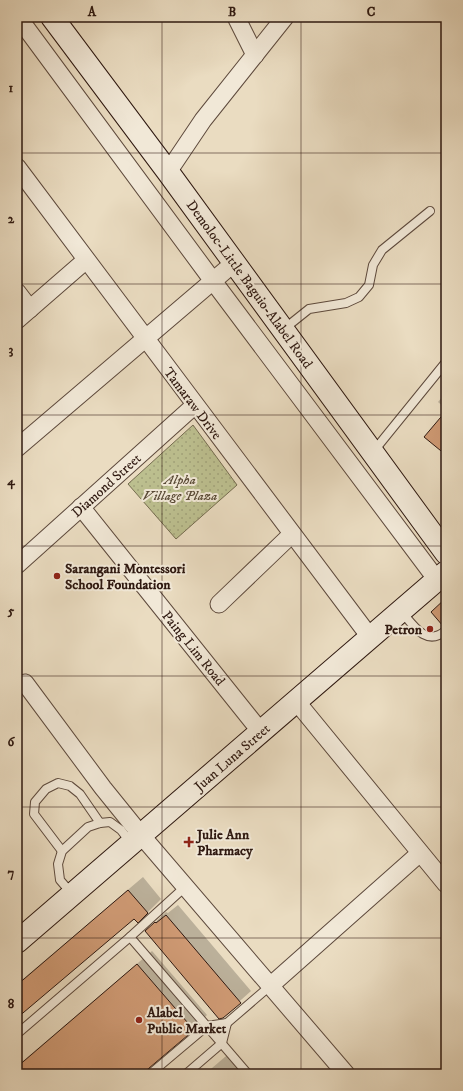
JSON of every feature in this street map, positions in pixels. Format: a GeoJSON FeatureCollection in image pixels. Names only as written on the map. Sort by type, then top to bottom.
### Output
{"type":"FeatureCollection","features":[{"type":"Feature","properties":{"kind":"main road","name":"Demoloc-Little Baguio-Alabel Road"},"geometry":{"type":"LineString","coordinates":[[52,17],[168,172],[446,553]]}},
{"type":"Feature","properties":{"kind":"main road","name":"Juan Luna Street"},"geometry":{"type":"LineString","coordinates":[[17,942],[72,894],[131,833],[261,732],[441,576]]}},
{"type":"Feature","properties":{"kind":"street"},"geometry":{"type":"LineString","coordinates":[[18,17],[213,281],[441,576]]}},
{"type":"Feature","properties":{"kind":"street"},"geometry":{"type":"LineString","coordinates":[[236,17],[255,55]]}},
{"type":"Feature","properties":{"kind":"street"},"geometry":{"type":"LineString","coordinates":[[168,172],[203,120],[285,17]]}},
{"type":"Feature","properties":{"kind":"street","name":"Tamaraw Drive"},"geometry":{"type":"LineString","coordinates":[[17,167],[370,637]]}},
{"type":"Feature","properties":{"kind":"street"},"geometry":{"type":"LineString","coordinates":[[17,320],[86,260]]}},
{"type":"Feature","properties":{"kind":"street"},"geometry":{"type":"LineString","coordinates":[[17,448],[234,263]]}},
{"type":"Feature","properties":{"kind":"street"},"geometry":{"type":"LineString","coordinates":[[17,292],[30,309]]}},
{"type":"Feature","properties":{"kind":"street","name":"Diamond Street"},"geometry":{"type":"LineString","coordinates":[[17,565],[195,405]]}},
{"type":"Feature","properties":{"kind":"street","name":"Paing Lim Road"},"geometry":{"type":"LineString","coordinates":[[82,508],[261,732]]}},
{"type":"Feature","properties":{"kind":"street"},"geometry":{"type":"LineString","coordinates":[[219,604],[292,534]]}},
{"type":"Feature","properties":{"kind":"street"},"geometry":{"type":"LineString","coordinates":[[25,683],[103,788],[131,833],[185,887],[346,1074]]}},
{"type":"Feature","properties":{"kind":"street"},"geometry":{"type":"LineString","coordinates":[[296,701],[446,883]]}},
{"type":"Feature","properties":{"kind":"street"},"geometry":{"type":"LineString","coordinates":[[270,986],[420,853]]}},
{"type":"Feature","properties":{"kind":"lane"},"geometry":{"type":"LineString","coordinates":[[283,330],[309,310],[346,303],[359,297],[369,285],[374,265],[382,250],[430,211]]}},
{"type":"Feature","properties":{"kind":"lane"},"geometry":{"type":"LineString","coordinates":[[373,453],[446,362]]}},
{"type":"Feature","properties":{"kind":"lane"},"geometry":{"type":"LineString","coordinates":[[400,611],[420,633],[430,637],[439,636],[445,631]]}},
{"type":"Feature","properties":{"kind":"lane"},"geometry":{"type":"LineString","coordinates":[[62,851],[34,814],[35,802],[46,789],[58,783],[70,786],[80,794],[100,823]]}},
{"type":"Feature","properties":{"kind":"lane"},"geometry":{"type":"LineString","coordinates":[[72,894],[60,880],[58,864],[62,851],[88,827],[100,823],[110,822],[131,833]]}},
{"type":"Feature","properties":{"kind":"lane"},"geometry":{"type":"LineString","coordinates":[[17,1034],[130,937],[185,887]]}},
{"type":"Feature","properties":{"kind":"lane"},"geometry":{"type":"LineString","coordinates":[[130,937],[248,1074]]}},
{"type":"Feature","properties":{"kind":"lane"},"geometry":{"type":"LineString","coordinates":[[150,1074],[207,1026],[227,1023],[270,986]]}},
{"type":"Feature","properties":{"kind":"lane"},"geometry":{"type":"LineString","coordinates":[[186,1074],[222,1044],[227,1023]]}},
{"type":"Feature","properties":{"kind":"green space","name":"Alpha Village Plaza"},"geometry":{"type":"Polygon","coordinates":[[[193,425],[237,485],[176,539],[128,484],[193,425]]]}},
{"type":"Feature","properties":{"kind":"building"},"geometry":{"type":"Polygon","coordinates":[[[446,411],[446,455],[424,437],[446,411]]]}},
{"type":"Feature","properties":{"kind":"building"},"geometry":{"type":"Polygon","coordinates":[[[446,598],[446,626],[443,626],[431,612],[446,598]]]}},
{"type":"Feature","properties":{"kind":"building"},"geometry":{"type":"Polygon","coordinates":[[[128,890],[148,913],[138,923],[134,919],[17,1018],[17,985],[128,890]]]}},
{"type":"Feature","properties":{"kind":"building"},"geometry":{"type":"Polygon","coordinates":[[[166,915],[241,1003],[223,1018],[219,1019],[145,931],[166,915]]]}},
{"type":"Feature","properties":{"kind":"building"},"geometry":{"type":"Polygon","coordinates":[[[137,964],[194,1030],[142,1074],[17,1074],[17,1067],[137,964]]]}},
{"type":"Feature","properties":{"kind":"place","name":"Sarangani Montessori School Foundation"},"geometry":{"type":"Point","coordinates":[57,576]}},
{"type":"Feature","properties":{"kind":"place","name":"Petron"},"geometry":{"type":"Point","coordinates":[430,629]}},
{"type":"Feature","properties":{"kind":"place","name":"Julie Ann Pharmacy"},"geometry":{"type":"Point","coordinates":[189,842]}},
{"type":"Feature","properties":{"kind":"place","name":"Alabel Public Market"},"geometry":{"type":"Point","coordinates":[139,1020]}}]}
